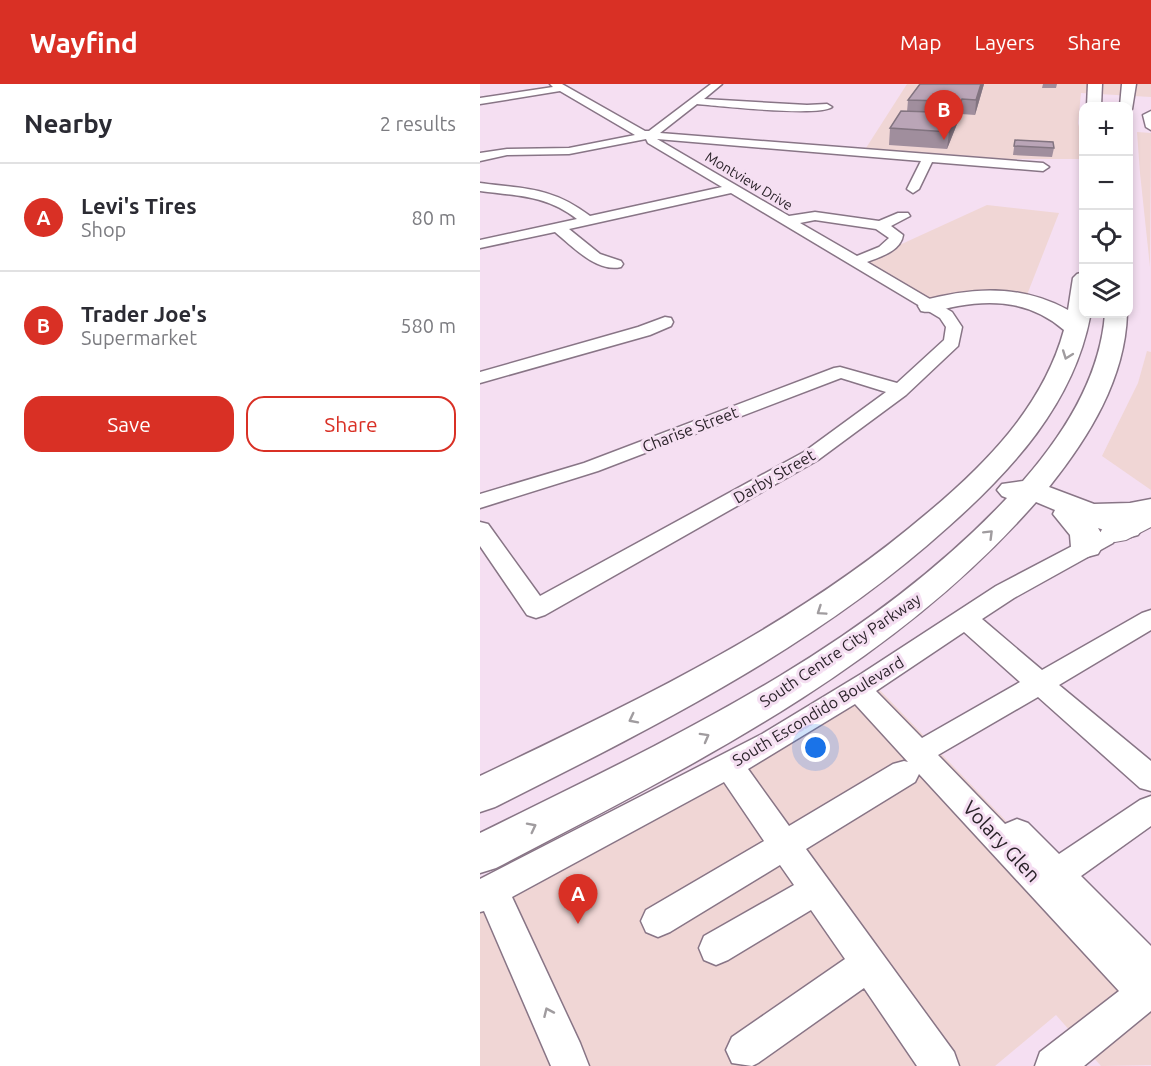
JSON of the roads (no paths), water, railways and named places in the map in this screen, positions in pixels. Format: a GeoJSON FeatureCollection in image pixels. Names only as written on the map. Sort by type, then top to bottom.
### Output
{"type":"FeatureCollection","features":[{"type":"Feature","properties":{"kind":"highway"},"geometry":{"type":"LineString","coordinates":[[1094,102],[1095,84]]}},
{"type":"Feature","properties":{"kind":"highway"},"geometry":{"type":"LineString","coordinates":[[1115,84],[1117,102]]}},
{"type":"Feature","properties":{"kind":"highway"},"geometry":{"type":"LineString","coordinates":[[1127,102],[1129,84]]}},
{"type":"Feature","properties":{"kind":"highway"},"geometry":{"type":"LineString","coordinates":[[929,306],[970,296],[1025,300],[1058,298],[1079,282]]}},
{"type":"Feature","properties":{"kind":"highway"},"geometry":{"type":"LineString","coordinates":[[1025,300],[1063,315],[1076,328]]}},
{"type":"Feature","properties":{"kind":"highway"},"geometry":{"type":"LineString","coordinates":[[480,795],[698,686],[777,641],[869,579],[921,538],[984,479],[1030,426],[1059,376],[1076,328],[1079,307]]}},
{"type":"Feature","properties":{"kind":"highway","name":"South Centre City Parkway"},"geometry":{"type":"LineString","coordinates":[[480,854],[643,771],[732,722],[813,672],[931,588],[1025,493],[1061,453],[1100,384],[1116,329],[1116,318]]}},
{"type":"Feature","properties":{"kind":"highway"},"geometry":{"type":"LineString","coordinates":[[1025,493],[1010,477],[1011,471],[1037,436],[1030,426]]}},
{"type":"Feature","properties":{"kind":"highway"},"geometry":{"type":"LineString","coordinates":[[1061,453],[1064,485],[1086,533],[1087,547]]}},
{"type":"Feature","properties":{"kind":"highway"},"geometry":{"type":"LineString","coordinates":[[869,579],[921,550],[991,495],[1025,493],[1078,512],[1131,526]]}},
{"type":"Feature","properties":{"kind":"highway"},"geometry":{"type":"LineString","coordinates":[[1078,512],[1130,512],[1151,508]]}},
{"type":"Feature","properties":{"kind":"street"},"geometry":{"type":"LineString","coordinates":[[651,135],[717,84]]}},
{"type":"Feature","properties":{"kind":"street"},"geometry":{"type":"LineString","coordinates":[[480,101],[559,86]]}},
{"type":"Feature","properties":{"kind":"street","name":"Montview Drive"},"geometry":{"type":"LineString","coordinates":[[559,86],[642,134],[651,135],[652,141],[929,306]]}},
{"type":"Feature","properties":{"kind":"street"},"geometry":{"type":"LineString","coordinates":[[695,101],[807,108],[827,107]]}},
{"type":"Feature","properties":{"kind":"street"},"geometry":{"type":"LineString","coordinates":[[1151,114],[1148,114],[1151,127]]}},
{"type":"Feature","properties":{"kind":"street"},"geometry":{"type":"LineString","coordinates":[[480,157],[507,152],[569,151],[651,135],[675,139],[1043,167]]}},
{"type":"Feature","properties":{"kind":"street"},"geometry":{"type":"LineString","coordinates":[[913,189],[928,158]]}},
{"type":"Feature","properties":{"kind":"street"},"geometry":{"type":"LineString","coordinates":[[480,187],[547,196],[566,204],[587,220]]}},
{"type":"Feature","properties":{"kind":"street"},"geometry":{"type":"LineString","coordinates":[[480,244],[732,189]]}},
{"type":"Feature","properties":{"kind":"street"},"geometry":{"type":"LineString","coordinates":[[815,216],[818,209],[826,203]]}},
{"type":"Feature","properties":{"kind":"street"},"geometry":{"type":"LineString","coordinates":[[786,221],[815,216],[880,225],[896,235],[896,239],[884,250],[860,265]]}},
{"type":"Feature","properties":{"kind":"street"},"geometry":{"type":"LineString","coordinates":[[880,225],[903,216]]}},
{"type":"Feature","properties":{"kind":"street"},"geometry":{"type":"LineString","coordinates":[[558,227],[595,257],[616,264]]}},
{"type":"Feature","properties":{"kind":"street"},"geometry":{"type":"LineString","coordinates":[[860,265],[905,253]]}},
{"type":"Feature","properties":{"kind":"street","name":"Darby Street"},"geometry":{"type":"LineString","coordinates":[[480,529],[536,609],[811,456],[899,391],[952,342],[954,327],[946,315],[929,306]]}},
{"type":"Feature","properties":{"kind":"street"},"geometry":{"type":"LineString","coordinates":[[480,378],[644,331],[666,322]]}},
{"type":"Feature","properties":{"kind":"street","name":"Charise Street"},"geometry":{"type":"LineString","coordinates":[[480,501],[591,467],[840,372],[879,382],[899,391]]}},
{"type":"Feature","properties":{"kind":"street","name":"South Escondido Boulevard"},"geometry":{"type":"LineString","coordinates":[[486,894],[729,766],[865,686],[964,618],[1045,569],[1131,526]]}},
{"type":"Feature","properties":{"kind":"street"},"geometry":{"type":"LineString","coordinates":[[964,618],[1151,778]]}},
{"type":"Feature","properties":{"kind":"street"},"geometry":{"type":"LineString","coordinates":[[933,746],[1151,619]]}},
{"type":"Feature","properties":{"kind":"street"},"geometry":{"type":"LineString","coordinates":[[865,686],[933,746],[1057,874],[1149,984],[1054,1066]]}},
{"type":"Feature","properties":{"kind":"street","name":"Volary Glen"},"geometry":{"type":"LineString","coordinates":[[865,686],[1149,984]]}},
{"type":"Feature","properties":{"kind":"street"},"geometry":{"type":"LineString","coordinates":[[729,766],[940,1066]]}},
{"type":"Feature","properties":{"kind":"street"},"geometry":{"type":"LineString","coordinates":[[658,921],[904,773]]}},
{"type":"Feature","properties":{"kind":"street"},"geometry":{"type":"LineString","coordinates":[[1057,874],[1151,809]]}},
{"type":"Feature","properties":{"kind":"street"},"geometry":{"type":"LineString","coordinates":[[716,948],[816,889]]}},
{"type":"Feature","properties":{"kind":"street"},"geometry":{"type":"LineString","coordinates":[[486,894],[570,1066]]}},
{"type":"Feature","properties":{"kind":"street"},"geometry":{"type":"LineString","coordinates":[[745,1050],[868,964]]}},
{"type":"Feature","properties":{"kind":"place","name":"Trader Joe's"},"geometry":{"type":"Point","coordinates":[944,140]}},
{"type":"Feature","properties":{"kind":"place","name":"Levi's Tires"},"geometry":{"type":"Point","coordinates":[578,924]}}]}
